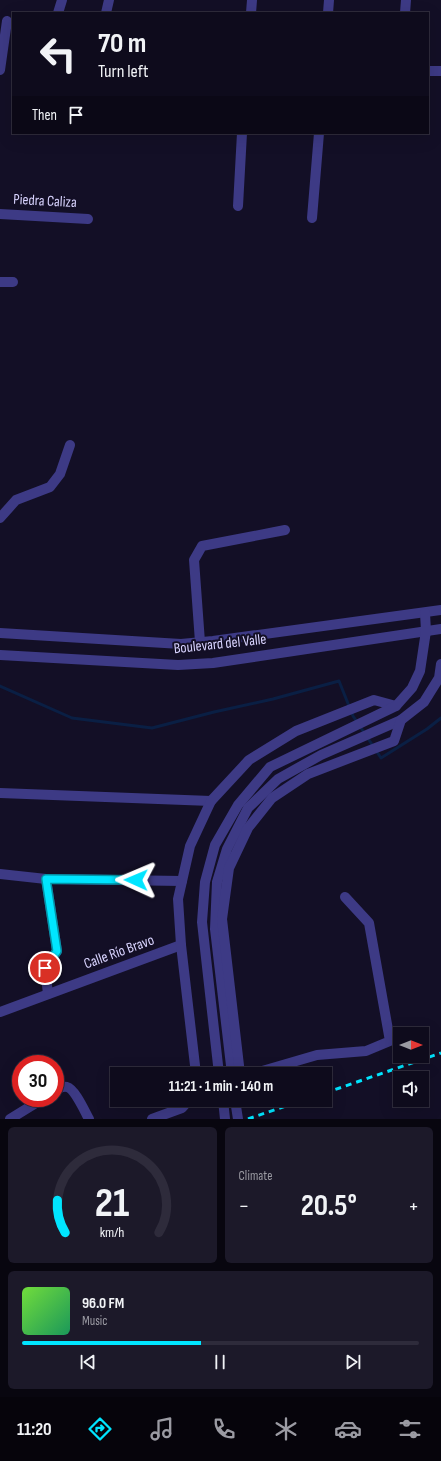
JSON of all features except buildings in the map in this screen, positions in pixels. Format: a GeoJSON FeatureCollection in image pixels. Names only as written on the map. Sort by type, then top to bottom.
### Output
{"type":"FeatureCollection","features":[{"type":"Feature","properties":{"kind":"street"},"geometry":{"type":"LineString","coordinates":[[58,12],[62,0]]}},
{"type":"Feature","properties":{"kind":"street"},"geometry":{"type":"LineString","coordinates":[[106,12],[109,0]]}},
{"type":"Feature","properties":{"kind":"street"},"geometry":{"type":"LineString","coordinates":[[251,12],[252,0]]}},
{"type":"Feature","properties":{"kind":"street"},"geometry":{"type":"LineString","coordinates":[[328,12],[329,0]]}},
{"type":"Feature","properties":{"kind":"street"},"geometry":{"type":"LineString","coordinates":[[405,12],[406,0]]}},
{"type":"Feature","properties":{"kind":"street"},"geometry":{"type":"LineString","coordinates":[[0,70],[7,21]]}},
{"type":"Feature","properties":{"kind":"street"},"geometry":{"type":"LineString","coordinates":[[429,71],[441,72]]}},
{"type":"Feature","properties":{"kind":"street"},"geometry":{"type":"LineString","coordinates":[[238,206],[242,134]]}},
{"type":"Feature","properties":{"kind":"street"},"geometry":{"type":"LineString","coordinates":[[312,218],[319,134]]}},
{"type":"Feature","properties":{"kind":"street","name":"Piedra Caliza"},"geometry":{"type":"LineString","coordinates":[[0,214],[88,219]]}},
{"type":"Feature","properties":{"kind":"street"},"geometry":{"type":"LineString","coordinates":[[0,282],[14,282]]}},
{"type":"Feature","properties":{"kind":"street"},"geometry":{"type":"LineString","coordinates":[[0,518],[16,500],[50,487],[60,474],[70,445]]}},
{"type":"Feature","properties":{"kind":"street"},"geometry":{"type":"LineString","coordinates":[[200,642],[194,560],[202,546],[285,530]]}},
{"type":"Feature","properties":{"kind":"street"},"geometry":{"type":"LineString","coordinates":[[441,605],[441,611]]}},
{"type":"Feature","properties":{"kind":"street","name":"Boulevard del Valle"},"geometry":{"type":"LineString","coordinates":[[0,633],[181,644],[441,611]]}},
{"type":"Feature","properties":{"kind":"street"},"geometry":{"type":"LineString","coordinates":[[218,1067],[202,922],[205,882],[215,845],[238,805],[270,766],[396,706],[412,688],[420,671],[426,630],[425,612]]}},
{"type":"Feature","properties":{"kind":"street","name":"Boulevard del Valle"},"geometry":{"type":"LineString","coordinates":[[0,655],[178,665],[213,663],[426,630],[441,629]]}},
{"type":"Feature","properties":{"kind":"street"},"geometry":{"type":"LineString","coordinates":[[233,1067],[215,929],[217,882],[227,849],[248,808],[278,779],[321,755],[401,720],[424,702],[439,678],[441,664]]}},
{"type":"Feature","properties":{"kind":"street"},"geometry":{"type":"LineString","coordinates":[[195,1067],[181,945],[178,899],[190,846],[211,801],[249,760],[296,731],[374,700],[396,706]]}},
{"type":"Feature","properties":{"kind":"street"},"geometry":{"type":"LineString","coordinates":[[234,1067],[222,919],[229,868],[248,828],[272,798],[308,774],[394,741],[401,720]]}},
{"type":"Feature","properties":{"kind":"street"},"geometry":{"type":"LineString","coordinates":[[0,793],[211,801]]}},
{"type":"Feature","properties":{"kind":"street"},"geometry":{"type":"LineString","coordinates":[[0,874],[46,879],[182,881]]}},
{"type":"Feature","properties":{"kind":"street"},"geometry":{"type":"LineString","coordinates":[[46,879],[57,951],[45,968],[48,994]]}},
{"type":"Feature","properties":{"kind":"street"},"geometry":{"type":"LineString","coordinates":[[276,1067],[317,1055],[366,1051],[390,1040],[369,922],[345,897]]}},
{"type":"Feature","properties":{"kind":"street","name":"Calle Río Bravo"},"geometry":{"type":"LineString","coordinates":[[0,1012],[181,945]]}},
{"type":"Feature","properties":{"kind":"street"},"geometry":{"type":"LineString","coordinates":[[64,1087],[68,1087],[73,1091],[89,1119]]}},
{"type":"Feature","properties":{"kind":"street"},"geometry":{"type":"LineString","coordinates":[[10,1119],[29,1107]]}},
{"type":"Feature","properties":{"kind":"street"},"geometry":{"type":"LineString","coordinates":[[152,1119],[183,1107]]}},
{"type":"Feature","properties":{"kind":"street"},"geometry":{"type":"LineString","coordinates":[[224,1107],[225,1119]]}},
{"type":"Feature","properties":{"kind":"street"},"geometry":{"type":"LineString","coordinates":[[236,1107],[238,1119]]}},
{"type":"Feature","properties":{"kind":"waterway"},"geometry":{"type":"LineString","coordinates":[[0,686],[72,718],[152,728],[273,699],[339,681],[353,716],[381,758],[427,729],[441,718]]}},
{"type":"Feature","properties":{"kind":"railway"},"geometry":{"type":"LineString","coordinates":[[332,1091],[441,1053]]}},
{"type":"Feature","properties":{"kind":"railway"},"geometry":{"type":"LineString","coordinates":[[248,1119],[283,1107]]}},
{"type":"Feature","properties":{"kind":"route"},"geometry":{"type":"LineString","coordinates":[[45,968],[57,951],[46,879],[136,880]]}}]}
